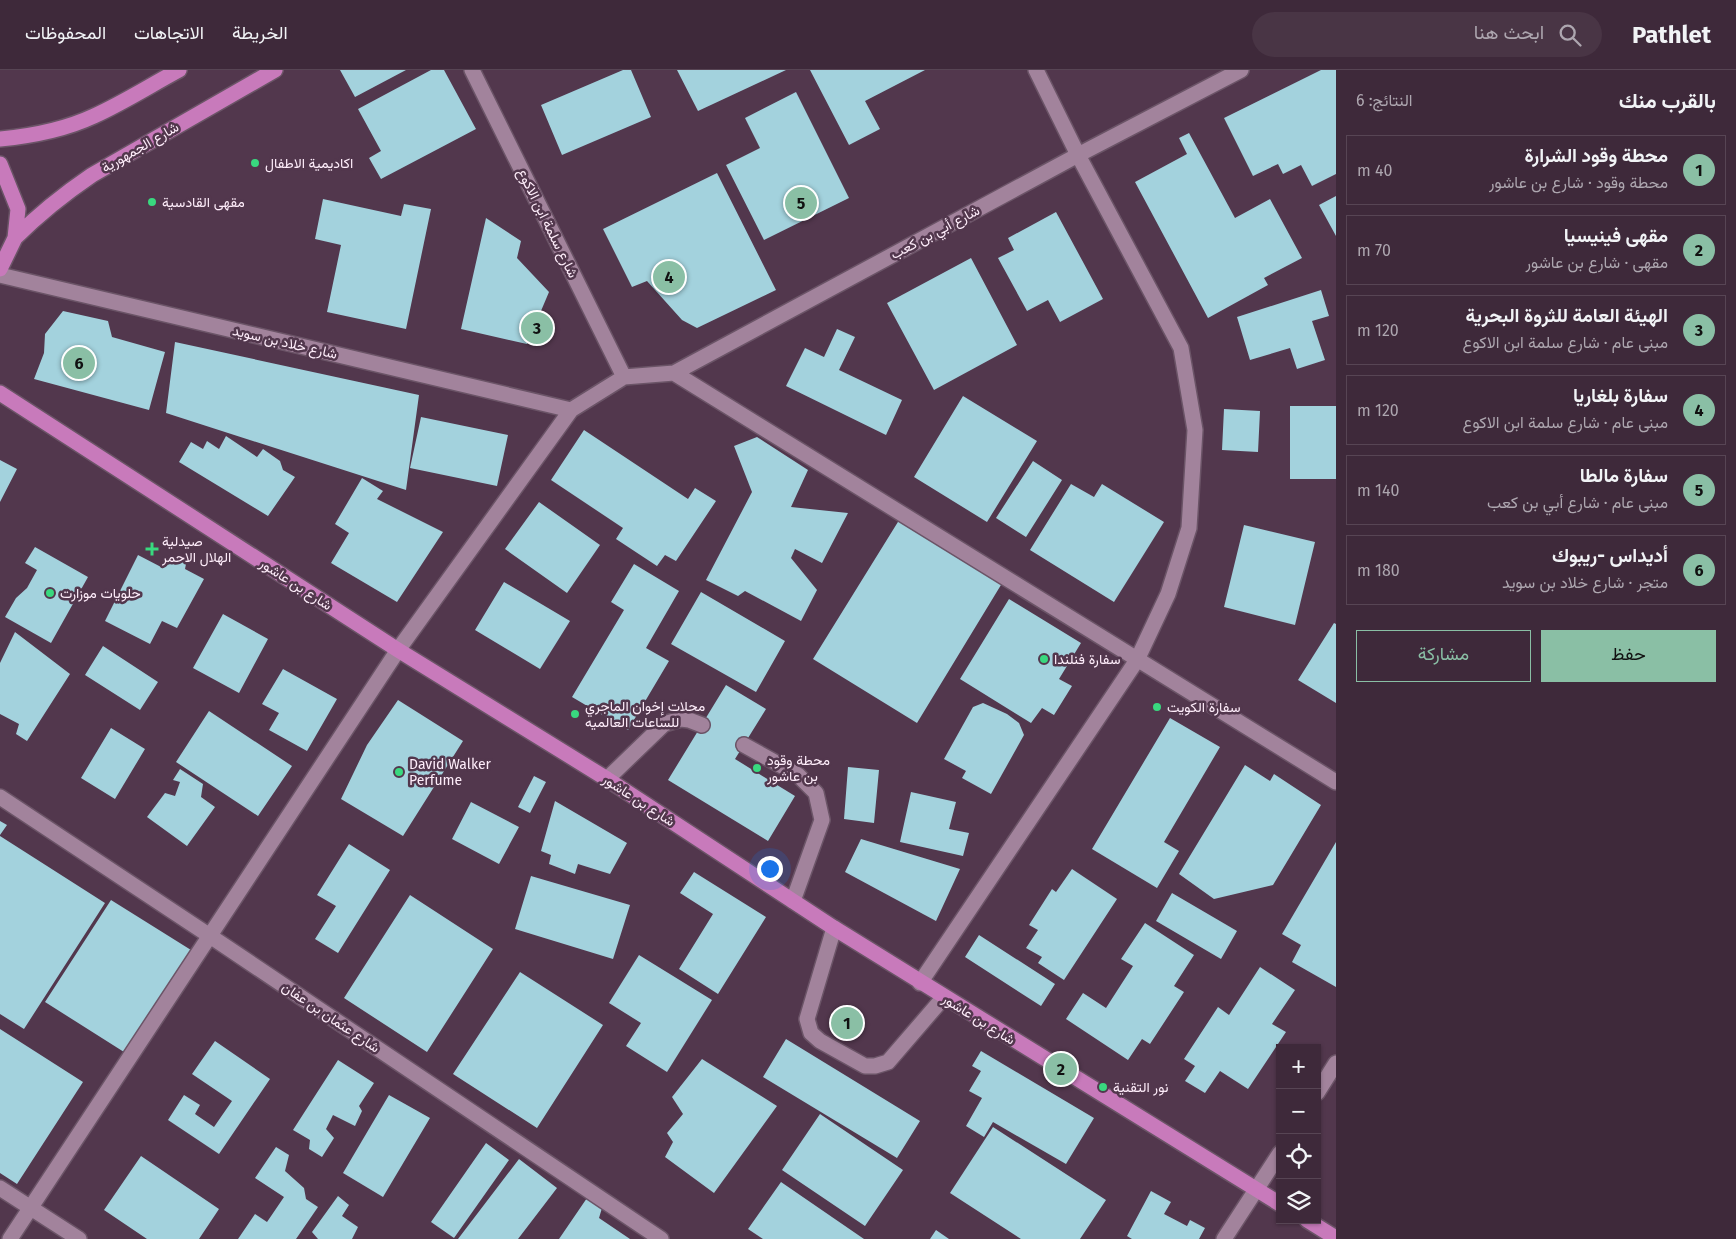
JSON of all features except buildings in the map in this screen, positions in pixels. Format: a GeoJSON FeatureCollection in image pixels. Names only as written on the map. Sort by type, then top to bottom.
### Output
{"type":"FeatureCollection","features":[{"type":"Feature","properties":{"kind":"main road"},"geometry":{"type":"LineString","coordinates":[[0,139],[31,136],[63,128],[94,116],[179,70]]}},
{"type":"Feature","properties":{"kind":"main road","name":"شارع الجمهورية"},"geometry":{"type":"LineString","coordinates":[[15,238],[38,214],[64,193],[275,70]]}},
{"type":"Feature","properties":{"kind":"main road"},"geometry":{"type":"LineString","coordinates":[[0,164],[18,209],[15,238],[0,269]]}},
{"type":"Feature","properties":{"kind":"main road","name":"شارع بن عاشور"},"geometry":{"type":"LineString","coordinates":[[0,393],[398,650],[607,779],[920,983],[1276,1202]]}},
{"type":"Feature","properties":{"kind":"main road"},"geometry":{"type":"LineString","coordinates":[[1313,1224],[1336,1238]]}},
{"type":"Feature","properties":{"kind":"street","name":"شارع سلمة ابن الاكوع"},"geometry":{"type":"LineString","coordinates":[[472,70],[624,377]]}},
{"type":"Feature","properties":{"kind":"street"},"geometry":{"type":"LineString","coordinates":[[920,983],[1137,660],[1168,594],[1189,528],[1195,430],[1181,348],[1078,155],[1036,70]]}},
{"type":"Feature","properties":{"kind":"street","name":"شارع أبي بن كعب"},"geometry":{"type":"LineString","coordinates":[[624,377],[674,373],[1078,155],[1241,70]]}},
{"type":"Feature","properties":{"kind":"street","name":"شارع خلاد بن سويد"},"geometry":{"type":"LineString","coordinates":[[0,275],[571,410]]}},
{"type":"Feature","properties":{"kind":"street"},"geometry":{"type":"LineString","coordinates":[[674,373],[1336,782]]}},
{"type":"Feature","properties":{"kind":"street"},"geometry":{"type":"LineString","coordinates":[[10,1239],[398,650],[571,410],[624,377]]}},
{"type":"Feature","properties":{"kind":"street"},"geometry":{"type":"LineString","coordinates":[[607,779],[664,724],[682,719],[702,725]]}},
{"type":"Feature","properties":{"kind":"street"},"geometry":{"type":"LineString","coordinates":[[744,745],[798,775],[816,793],[822,820],[793,901]]}},
{"type":"Feature","properties":{"kind":"street","name":"شارع عثمان بن عفان"},"geometry":{"type":"LineString","coordinates":[[0,797],[661,1239]]}},
{"type":"Feature","properties":{"kind":"street"},"geometry":{"type":"LineString","coordinates":[[834,928],[807,1019],[811,1033],[820,1041],[865,1066],[875,1066],[888,1062],[944,997]]}},
{"type":"Feature","properties":{"kind":"street"},"geometry":{"type":"LineString","coordinates":[[1320,1089],[1336,1063]]}},
{"type":"Feature","properties":{"kind":"street"},"geometry":{"type":"LineString","coordinates":[[1224,1239],[1276,1159]]}},
{"type":"Feature","properties":{"kind":"street"},"geometry":{"type":"LineString","coordinates":[[0,1188],[79,1239]]}},
{"type":"Feature","properties":{"kind":"place","name":"اكاديمية الاطفال"},"geometry":{"type":"Point","coordinates":[255,163]}},
{"type":"Feature","properties":{"kind":"place","name":"مقهى القادسية"},"geometry":{"type":"Point","coordinates":[152,202]}},
{"type":"Feature","properties":{"kind":"place","name":"سفارة مالطا"},"geometry":{"type":"Point","coordinates":[801,203]}},
{"type":"Feature","properties":{"kind":"place","name":"سفارة بلغاريا"},"geometry":{"type":"Point","coordinates":[669,277]}},
{"type":"Feature","properties":{"kind":"place","name":"الهيئة العامة للثروة البحرية"},"geometry":{"type":"Point","coordinates":[537,328]}},
{"type":"Feature","properties":{"kind":"place","name":"أديداس -ريبوك"},"geometry":{"type":"Point","coordinates":[79,363]}},
{"type":"Feature","properties":{"kind":"place","name":"صيدلية الهلال الاحمر"},"geometry":{"type":"Point","coordinates":[152,549]}},
{"type":"Feature","properties":{"kind":"place","name":"حلويات موزارت"},"geometry":{"type":"Point","coordinates":[50,593]}},
{"type":"Feature","properties":{"kind":"place","name":"سفارة فنلندا"},"geometry":{"type":"Point","coordinates":[1044,659]}},
{"type":"Feature","properties":{"kind":"place","name":"سفارة الكويت"},"geometry":{"type":"Point","coordinates":[1157,707]}},
{"type":"Feature","properties":{"kind":"place","name":"محلات إخوان الماجري للساعات العالميه"},"geometry":{"type":"Point","coordinates":[575,714]}},
{"type":"Feature","properties":{"kind":"place","name":"محطة وقود بن عاشور"},"geometry":{"type":"Point","coordinates":[757,768]}},
{"type":"Feature","properties":{"kind":"place","name":"David Walker Perfume"},"geometry":{"type":"Point","coordinates":[399,772]}},
{"type":"Feature","properties":{"kind":"place","name":"محطة وقود الشرارة"},"geometry":{"type":"Point","coordinates":[847,1023]}},
{"type":"Feature","properties":{"kind":"place","name":"مقهى فينيسيا"},"geometry":{"type":"Point","coordinates":[1061,1069]}},
{"type":"Feature","properties":{"kind":"place","name":"نور التقنية"},"geometry":{"type":"Point","coordinates":[1103,1087]}}]}
